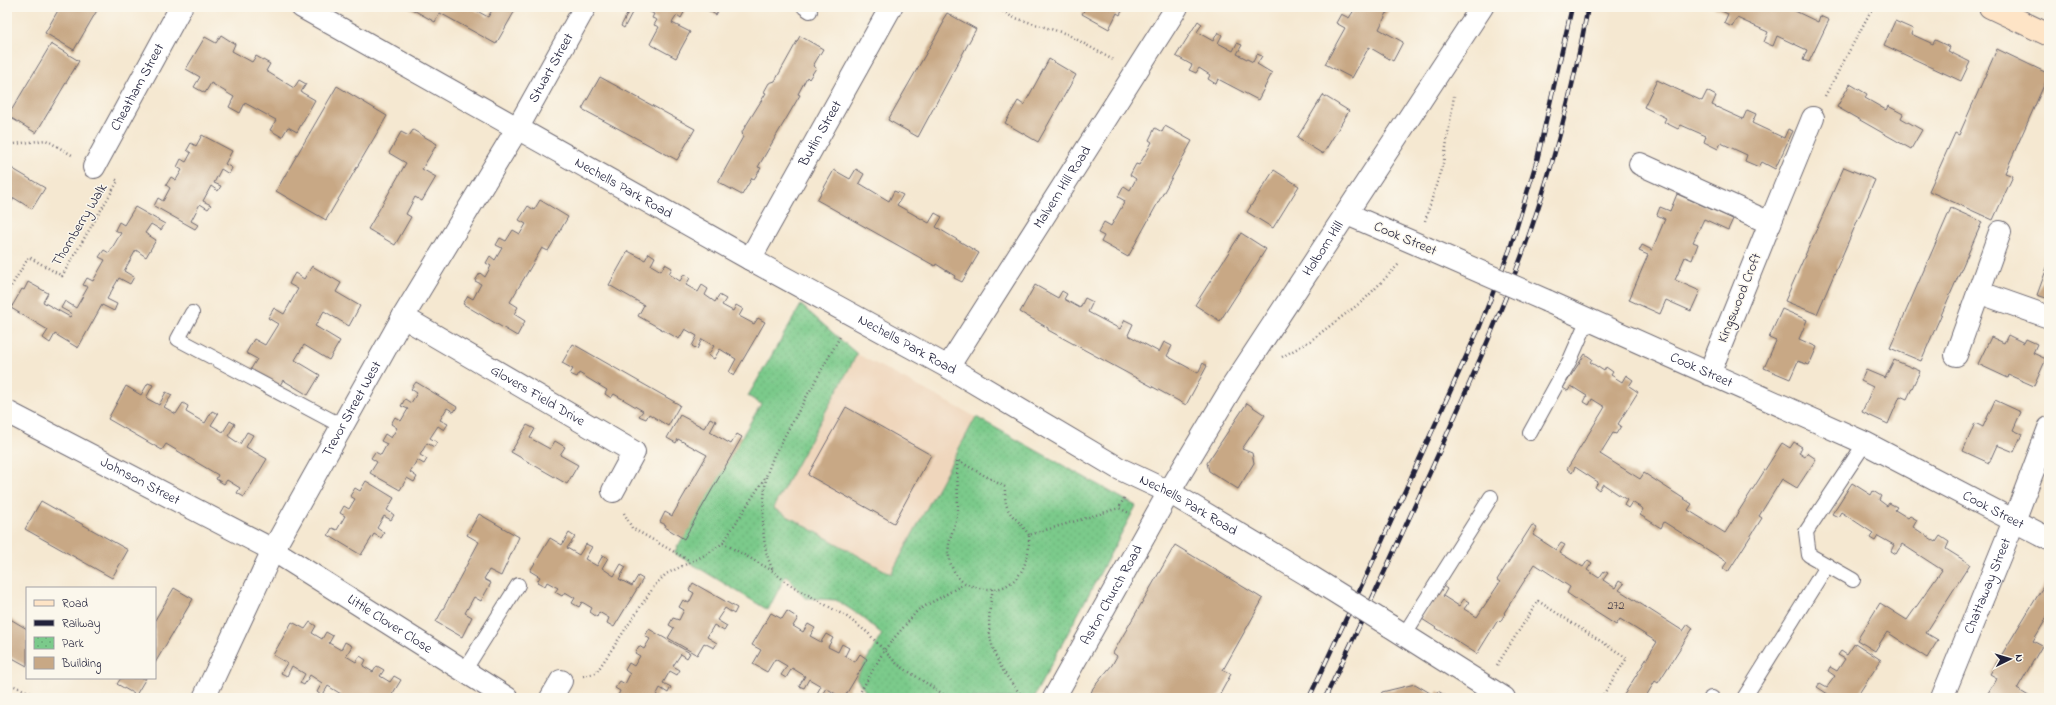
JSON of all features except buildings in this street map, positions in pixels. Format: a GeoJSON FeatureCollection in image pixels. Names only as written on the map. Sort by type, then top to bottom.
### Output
{"type":"FeatureCollection","features":[{"type":"Feature","properties":{"kind":"street","name":"Cheatham Street"},"geometry":{"type":"LineString","coordinates":[[94,167],[181,7]]}},
{"type":"Feature","properties":{"kind":"street","name":"Nechells Park Road"},"geometry":{"type":"LineString","coordinates":[[302,7],[750,259],[948,367],[1118,468],[1169,492],[1308,575],[1504,698]]}},
{"type":"Feature","properties":{"kind":"street","name":"Stuart Street"},"geometry":{"type":"LineString","coordinates":[[517,129],[586,7]]}},
{"type":"Feature","properties":{"kind":"street","name":"Butlin Street"},"geometry":{"type":"LineString","coordinates":[[750,259],[891,7]]}},
{"type":"Feature","properties":{"kind":"street","name":"Malvern Hill Road"},"geometry":{"type":"LineString","coordinates":[[948,367],[1177,7]]}},
{"type":"Feature","properties":{"kind":"street","name":"Holborn Hill"},"geometry":{"type":"LineString","coordinates":[[1169,492],[1232,387],[1482,7]]}},
{"type":"Feature","properties":{"kind":"street"},"geometry":{"type":"LineString","coordinates":[[1990,7],[2049,35]]}},
{"type":"Feature","properties":{"kind":"street","name":"Kingswood Croft"},"geometry":{"type":"LineString","coordinates":[[1709,374],[1813,118]]}},
{"type":"Feature","properties":{"kind":"street","name":"Trevor Street West"},"geometry":{"type":"LineString","coordinates":[[204,698],[273,550],[403,317],[517,129]]}},
{"type":"Feature","properties":{"kind":"street"},"geometry":{"type":"LineString","coordinates":[[1640,164],[1770,223]]}},
{"type":"Feature","properties":{"kind":"street","name":"Cook Street"},"geometry":{"type":"LineString","coordinates":[[1346,214],[1588,319],[1865,443],[2049,539]]}},
{"type":"Feature","properties":{"kind":"street"},"geometry":{"type":"LineString","coordinates":[[1956,355],[2000,232]]}},
{"type":"Feature","properties":{"kind":"street"},"geometry":{"type":"LineString","coordinates":[[1978,292],[2049,317]]}},
{"type":"Feature","properties":{"kind":"street","name":"Glovers Field Drive"},"geometry":{"type":"LineString","coordinates":[[403,317],[634,452],[613,491]]}},
{"type":"Feature","properties":{"kind":"street","name":"Johnson Street"},"geometry":{"type":"LineString","coordinates":[[7,412],[273,550]]}},
{"type":"Feature","properties":{"kind":"street","name":"Chattaway Street"},"geometry":{"type":"LineString","coordinates":[[1942,698],[2014,521],[2049,428]]}},
{"type":"Feature","properties":{"kind":"street","name":"Aston Church Road"},"geometry":{"type":"LineString","coordinates":[[1054,698],[1169,492]]}},
{"type":"Feature","properties":{"kind":"street","name":"Little Clover Close"},"geometry":{"type":"LineString","coordinates":[[273,550],[507,698]]}},
{"type":"Feature","properties":{"kind":"lane"},"geometry":{"type":"LineString","coordinates":[[192,314],[178,339],[342,426]]}},
{"type":"Feature","properties":{"kind":"lane"},"geometry":{"type":"LineString","coordinates":[[1530,434],[1570,360],[1588,319]]}},
{"type":"Feature","properties":{"kind":"lane"},"geometry":{"type":"LineString","coordinates":[[1853,580],[1809,555],[1806,532],[1865,443]]}},
{"type":"Feature","properties":{"kind":"lane"},"geometry":{"type":"LineString","coordinates":[[1397,630],[1491,497]]}},
{"type":"Feature","properties":{"kind":"lane"},"geometry":{"type":"LineString","coordinates":[[1744,698],[1827,565]]}},
{"type":"Feature","properties":{"kind":"lane"},"geometry":{"type":"LineString","coordinates":[[464,671],[518,585]]}},
{"type":"Feature","properties":{"kind":"path"},"geometry":{"type":"LineString","coordinates":[[996,7],[1012,16],[1068,34],[1135,72]]}},
{"type":"Feature","properties":{"kind":"path"},"geometry":{"type":"LineString","coordinates":[[1813,118],[1873,7]]}},
{"type":"Feature","properties":{"kind":"path"},"geometry":{"type":"LineString","coordinates":[[7,144],[46,140],[94,167]]}},
{"type":"Feature","properties":{"kind":"path","name":"Thornberry Walk"},"geometry":{"type":"LineString","coordinates":[[7,293],[29,257],[62,276],[118,181],[94,167]]}},
{"type":"Feature","properties":{"kind":"path"},"geometry":{"type":"LineString","coordinates":[[556,689],[596,673],[655,585],[666,574],[707,554],[723,543],[766,476],[774,455],[852,315]]}},
{"type":"Feature","properties":{"kind":"path"},"geometry":{"type":"LineString","coordinates":[[957,460],[1005,486],[1005,504],[1008,512],[1029,535],[1030,548],[1027,560],[1020,572],[1009,584],[1000,588],[993,588],[976,586],[966,582],[961,580],[952,568],[949,557],[950,534],[958,516],[957,460]]}},
{"type":"Feature","properties":{"kind":"path"},"geometry":{"type":"LineString","coordinates":[[766,476],[764,527],[767,557],[774,570],[787,583],[847,617],[868,633],[885,649],[897,664],[949,698]]}},
{"type":"Feature","properties":{"kind":"path"},"geometry":{"type":"LineString","coordinates":[[1118,508],[1135,476]]}},
{"type":"Feature","properties":{"kind":"path"},"geometry":{"type":"LineString","coordinates":[[613,491],[632,528],[690,561]]}},
{"type":"Feature","properties":{"kind":"path"},"geometry":{"type":"LineString","coordinates":[[1029,535],[1118,508],[1151,524]]}},
{"type":"Feature","properties":{"kind":"path"},"geometry":{"type":"LineString","coordinates":[[723,543],[774,570]]}},
{"type":"Feature","properties":{"kind":"path"},"geometry":{"type":"LineString","coordinates":[[857,698],[885,649],[918,610],[966,582]]}},
{"type":"Feature","properties":{"kind":"path"},"geometry":{"type":"LineString","coordinates":[[993,588],[988,610],[989,637],[999,665],[1011,684],[1024,698]]}},
{"type":"Feature","properties":{"kind":"path"},"geometry":{"type":"LineString","coordinates":[[1484,685],[1538,601],[1627,658],[1601,698]]}},
{"type":"Feature","properties":{"kind":"path"},"geometry":{"type":"LineString","coordinates":[[7,683],[43,698]]}},
{"type":"Feature","properties":{"kind":"shaded area"},"geometry":{"type":"Polygon","coordinates":[[[857,354],[976,417],[891,574],[773,508],[857,354]]]}},
{"type":"Feature","properties":{"kind":"green space"},"geometry":{"type":"Polygon","coordinates":[[[801,305],[857,354],[773,508],[891,574],[976,417],[1136,506],[1033,698],[870,698],[856,678],[882,634],[861,616],[836,600],[805,598],[786,575],[768,610],[674,553],[761,404],[748,396],[801,305]]]}},
{"type":"Feature","properties":{"kind":"railway"},"geometry":{"type":"LineString","coordinates":[[1309,698],[1480,326],[1510,249],[1537,160],[1572,7]]}},
{"type":"Feature","properties":{"kind":"railway"},"geometry":{"type":"LineString","coordinates":[[1325,698],[1432,468],[1512,282],[1533,225],[1552,164],[1568,101],[1588,7]]}}]}
